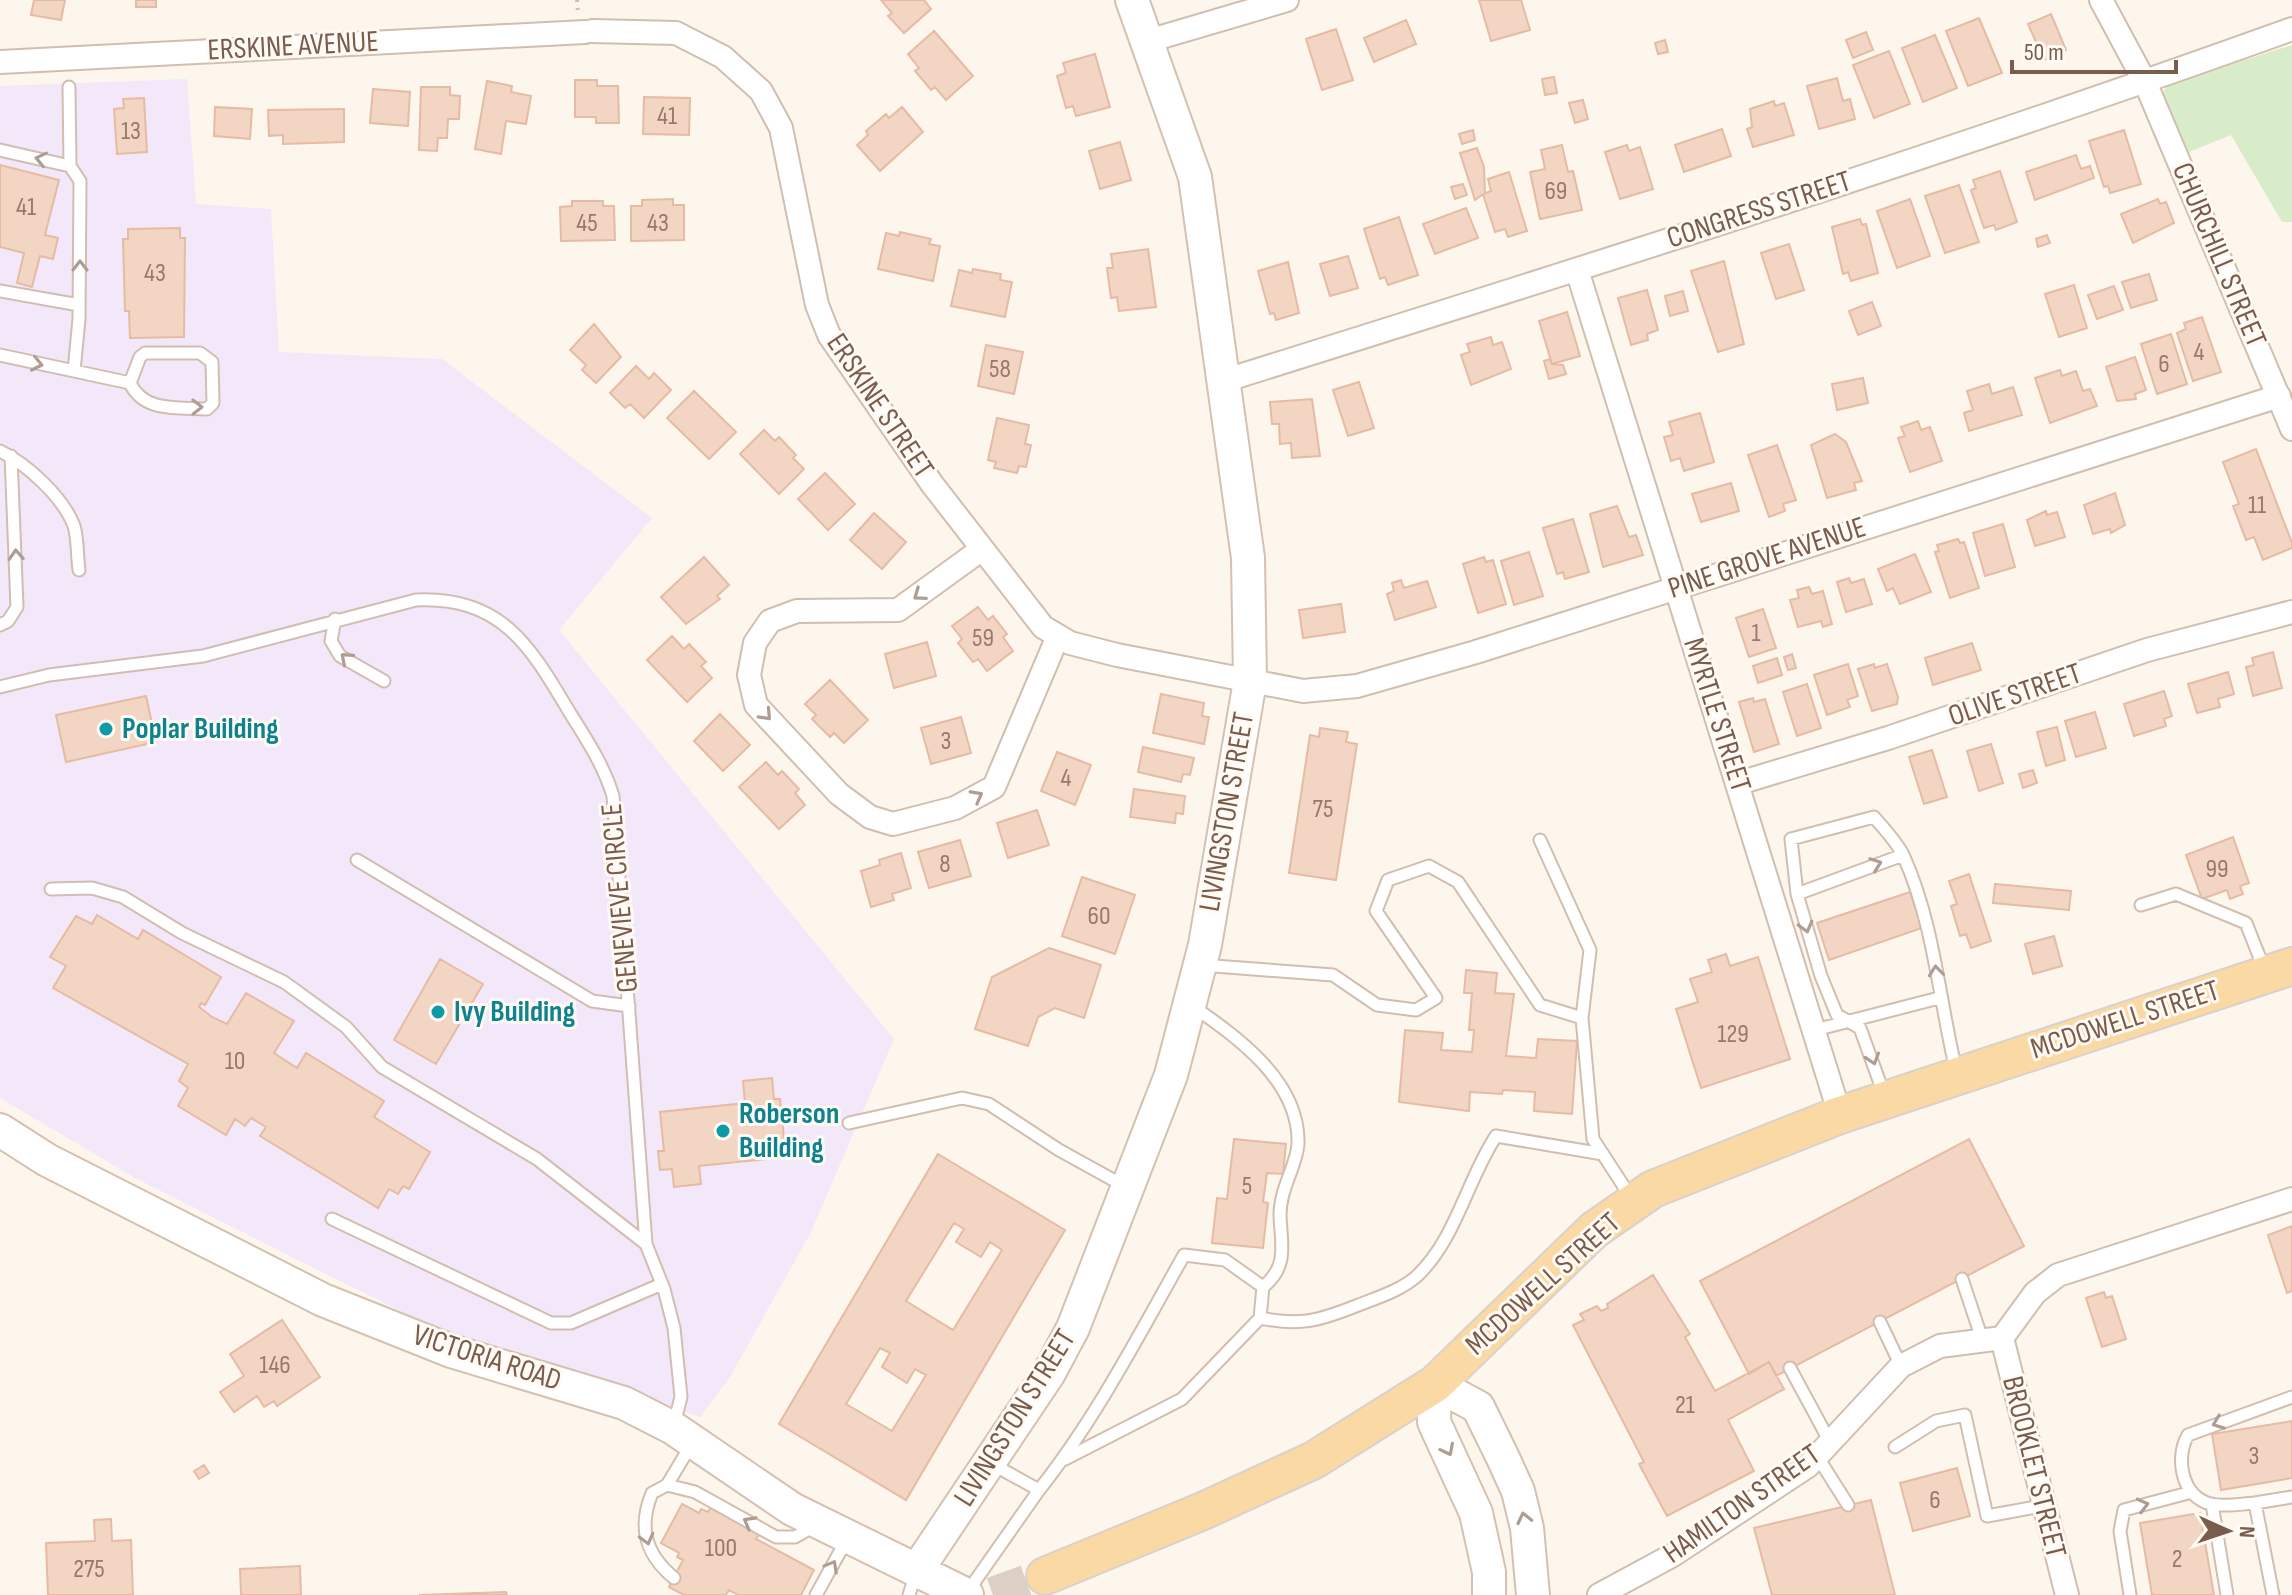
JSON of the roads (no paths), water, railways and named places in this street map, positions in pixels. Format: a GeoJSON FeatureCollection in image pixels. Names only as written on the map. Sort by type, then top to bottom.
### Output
{"type":"FeatureCollection","features":[{"type":"Feature","properties":{"kind":"main road","name":"MCDOWELL STREET"},"geometry":{"type":"LineString","coordinates":[[1045,1576],[1203,1511],[1314,1460],[1435,1384],[1594,1230],[1653,1189],[1840,1115],[1957,1074],[2279,970]]}},
{"type":"Feature","properties":{"kind":"street","name":"LIVINGSTON STREET"},"geometry":{"type":"LineString","coordinates":[[913,1582],[988,1462],[1049,1373],[1073,1328],[1129,1188],[1171,1075],[1200,965],[1250,681],[1248,558],[1195,177],[1132,0]]}},
{"type":"Feature","properties":{"kind":"street"},"geometry":{"type":"LineString","coordinates":[[1148,41],[1287,0]]}},
{"type":"Feature","properties":{"kind":"street","name":"CHURCHILL STREET"},"geometry":{"type":"LineString","coordinates":[[2101,0],[2145,82],[2292,429]]}},
{"type":"Feature","properties":{"kind":"street","name":"CONGRESS STREET"},"geometry":{"type":"LineString","coordinates":[[1223,381],[1577,270],[2145,82],[2292,29]]}},
{"type":"Feature","properties":{"kind":"street","name":"ERSKINE AVENUE"},"geometry":{"type":"LineString","coordinates":[[0,62],[632,31]]}},
{"type":"Feature","properties":{"kind":"street","name":"ERSKINE STREET"},"geometry":{"type":"LineString","coordinates":[[632,31],[676,33],[723,57],[761,91],[781,128],[817,305],[829,335],[865,390],[1043,627],[1070,643],[1250,681]]}},
{"type":"Feature","properties":{"kind":"street","name":"MYRTLE STREET"},"geometry":{"type":"LineString","coordinates":[[1577,270],[1840,1115]]}},
{"type":"Feature","properties":{"kind":"street","name":"PINE GROVE AVENUE"},"geometry":{"type":"LineString","coordinates":[[1250,681],[1303,691],[1357,686],[1484,650],[2279,396]]}},
{"type":"Feature","properties":{"kind":"street"},"geometry":{"type":"LineString","coordinates":[[982,549],[898,610],[797,611],[770,621],[755,643],[749,675],[756,705],[839,794],[870,817],[893,824],[955,808],[994,787],[1058,636]]}},
{"type":"Feature","properties":{"kind":"street","name":"OLIVE STREET"},"geometry":{"type":"LineString","coordinates":[[1739,783],[1888,738],[2147,650],[2292,612]]}},
{"type":"Feature","properties":{"kind":"street","name":"VICTORIA ROAD"},"geometry":{"type":"LineString","coordinates":[[0,1130],[47,1160],[323,1300],[451,1351],[624,1403],[682,1436],[792,1509],[848,1537],[913,1582],[966,1595]]}},
{"type":"Feature","properties":{"kind":"street"},"geometry":{"type":"LineString","coordinates":[[1992,1338],[2035,1293],[2058,1275],[2292,1199]]}},
{"type":"Feature","properties":{"kind":"street","name":"HAMILTON STREET"},"geometry":{"type":"LineString","coordinates":[[1599,1595],[1673,1555],[1824,1449],[1901,1366],[1940,1346],[1992,1338]]}},
{"type":"Feature","properties":{"kind":"street","name":"BROOKLET STREET"},"geometry":{"type":"LineString","coordinates":[[1992,1338],[2067,1595]]}},
{"type":"Feature","properties":{"kind":"street"},"geometry":{"type":"LineString","coordinates":[[1489,1595],[1489,1572],[1476,1513],[1434,1422],[1435,1384],[1478,1407],[1503,1458],[1518,1491],[1527,1528],[1533,1595]]}},
{"type":"Feature","properties":{"kind":"lane"},"geometry":{"type":"LineString","coordinates":[[69,87],[70,166],[80,181],[79,305],[74,371]]}},
{"type":"Feature","properties":{"kind":"lane"},"geometry":{"type":"LineString","coordinates":[[0,150],[70,166]]}},
{"type":"Feature","properties":{"kind":"lane"},"geometry":{"type":"LineString","coordinates":[[0,291],[79,305]]}},
{"type":"Feature","properties":{"kind":"lane"},"geometry":{"type":"LineString","coordinates":[[0,355],[130,383],[142,402],[152,405],[207,409],[213,403],[212,362],[200,353],[145,353],[135,367],[130,383]]}},
{"type":"Feature","properties":{"kind":"lane"},"geometry":{"type":"LineString","coordinates":[[5,454],[45,483],[74,526],[79,570]]}},
{"type":"Feature","properties":{"kind":"lane"},"geometry":{"type":"LineString","coordinates":[[0,625],[8,621],[17,607],[5,454]]}},
{"type":"Feature","properties":{"kind":"lane","name":"GENEVIEVE CIRCLE"},"geometry":{"type":"LineString","coordinates":[[0,687],[80,671],[203,656],[416,600],[454,601],[492,615],[508,626],[538,659],[600,763],[613,796],[646,1244]]}},
{"type":"Feature","properties":{"kind":"lane"},"geometry":{"type":"LineString","coordinates":[[335,619],[331,641],[340,656],[384,681]]}},
{"type":"Feature","properties":{"kind":"lane"},"geometry":{"type":"LineString","coordinates":[[1886,1099],[1868,1044],[1852,1023],[1837,1015],[1821,976],[1797,894],[1791,839],[1874,817],[1903,855],[1934,949],[1939,998],[1957,1074]]}},
{"type":"Feature","properties":{"kind":"lane"},"geometry":{"type":"LineString","coordinates":[[1540,840],[1590,950],[1582,1018],[1593,1139],[1634,1203]]}},
{"type":"Feature","properties":{"kind":"lane"},"geometry":{"type":"LineString","coordinates":[[1797,894],[1903,855]]}},
{"type":"Feature","properties":{"kind":"lane"},"geometry":{"type":"LineString","coordinates":[[357,860],[592,1001],[629,1006]]}},
{"type":"Feature","properties":{"kind":"lane"},"geometry":{"type":"LineString","coordinates":[[1200,965],[1333,975],[1377,1005],[1416,1010],[1436,998],[1376,911],[1388,880],[1429,866],[1458,882],[1540,1005],[1582,1018]]}},
{"type":"Feature","properties":{"kind":"lane"},"geometry":{"type":"LineString","coordinates":[[51,889],[92,888],[123,897],[182,933],[284,982],[346,1027],[382,1067],[537,1159],[646,1244],[662,1284],[674,1328],[681,1397],[682,1436],[667,1485]]}},
{"type":"Feature","properties":{"kind":"lane"},"geometry":{"type":"LineString","coordinates":[[2141,905],[2176,894],[2246,923],[2279,970]]}},
{"type":"Feature","properties":{"kind":"lane"},"geometry":{"type":"LineString","coordinates":[[1815,1030],[1852,1023],[1939,998]]}},
{"type":"Feature","properties":{"kind":"lane"},"geometry":{"type":"LineString","coordinates":[[1063,1460],[1182,1399],[1260,1318],[1263,1287],[1276,1276],[1284,1248],[1282,1202],[1285,1180],[1298,1146],[1292,1107],[1285,1091],[1262,1063],[1226,1029],[1190,1005]]}},
{"type":"Feature","properties":{"kind":"lane"},"geometry":{"type":"LineString","coordinates":[[849,1123],[962,1098],[989,1104],[1059,1150],[1129,1188]]}},
{"type":"Feature","properties":{"kind":"lane"},"geometry":{"type":"LineString","coordinates":[[1260,1318],[1290,1324],[1317,1321],[1387,1294],[1417,1275],[1453,1225],[1478,1163],[1496,1136],[1603,1154]]}},
{"type":"Feature","properties":{"kind":"lane"},"geometry":{"type":"LineString","coordinates":[[332,1219],[551,1323],[571,1323],[662,1284]]}},
{"type":"Feature","properties":{"kind":"lane"},"geometry":{"type":"LineString","coordinates":[[966,1595],[1063,1460],[1115,1378],[1184,1255],[1225,1260],[1263,1287]]}},
{"type":"Feature","properties":{"kind":"lane"},"geometry":{"type":"LineString","coordinates":[[1962,1279],[1992,1338]]}},
{"type":"Feature","properties":{"kind":"lane"},"geometry":{"type":"LineString","coordinates":[[1880,1322],[1901,1366]]}},
{"type":"Feature","properties":{"kind":"lane"},"geometry":{"type":"LineString","coordinates":[[1790,1368],[1848,1505]]}},
{"type":"Feature","properties":{"kind":"lane"},"geometry":{"type":"LineString","coordinates":[[2292,1397],[2188,1435],[2181,1459],[2192,1492],[2212,1504],[2255,1503],[2292,1497]]}},
{"type":"Feature","properties":{"kind":"lane"},"geometry":{"type":"LineString","coordinates":[[1895,1447],[1936,1421],[1965,1415],[1987,1516],[2042,1506]]}},
{"type":"Feature","properties":{"kind":"lane"},"geometry":{"type":"LineString","coordinates":[[988,1462],[1039,1490]]}},
{"type":"Feature","properties":{"kind":"lane"},"geometry":{"type":"LineString","coordinates":[[674,1578],[652,1556],[643,1515],[652,1493],[667,1485],[695,1492],[776,1537],[795,1537],[820,1523]]}},
{"type":"Feature","properties":{"kind":"lane"},"geometry":{"type":"LineString","coordinates":[[2130,1595],[2120,1531],[2124,1510],[2192,1492]]}},
{"type":"Feature","properties":{"kind":"lane"},"geometry":{"type":"LineString","coordinates":[[2255,1503],[2273,1595]]}},
{"type":"Feature","properties":{"kind":"lane"},"geometry":{"type":"LineString","coordinates":[[2212,1504],[2227,1595]]}},
{"type":"Feature","properties":{"kind":"lane"},"geometry":{"type":"LineString","coordinates":[[816,1595],[848,1537]]}},
{"type":"Feature","properties":{"kind":"tunnel"},"geometry":{"type":"LineString","coordinates":[[993,1595],[1045,1576]]}},
{"type":"Feature","properties":{"kind":"place","name":"Poplar Building"},"geometry":{"type":"Point","coordinates":[106,729]}},
{"type":"Feature","properties":{"kind":"place","name":"Ivy Building"},"geometry":{"type":"Point","coordinates":[438,1012]}},
{"type":"Feature","properties":{"kind":"place","name":"Roberson Building"},"geometry":{"type":"Point","coordinates":[723,1131]}}]}
